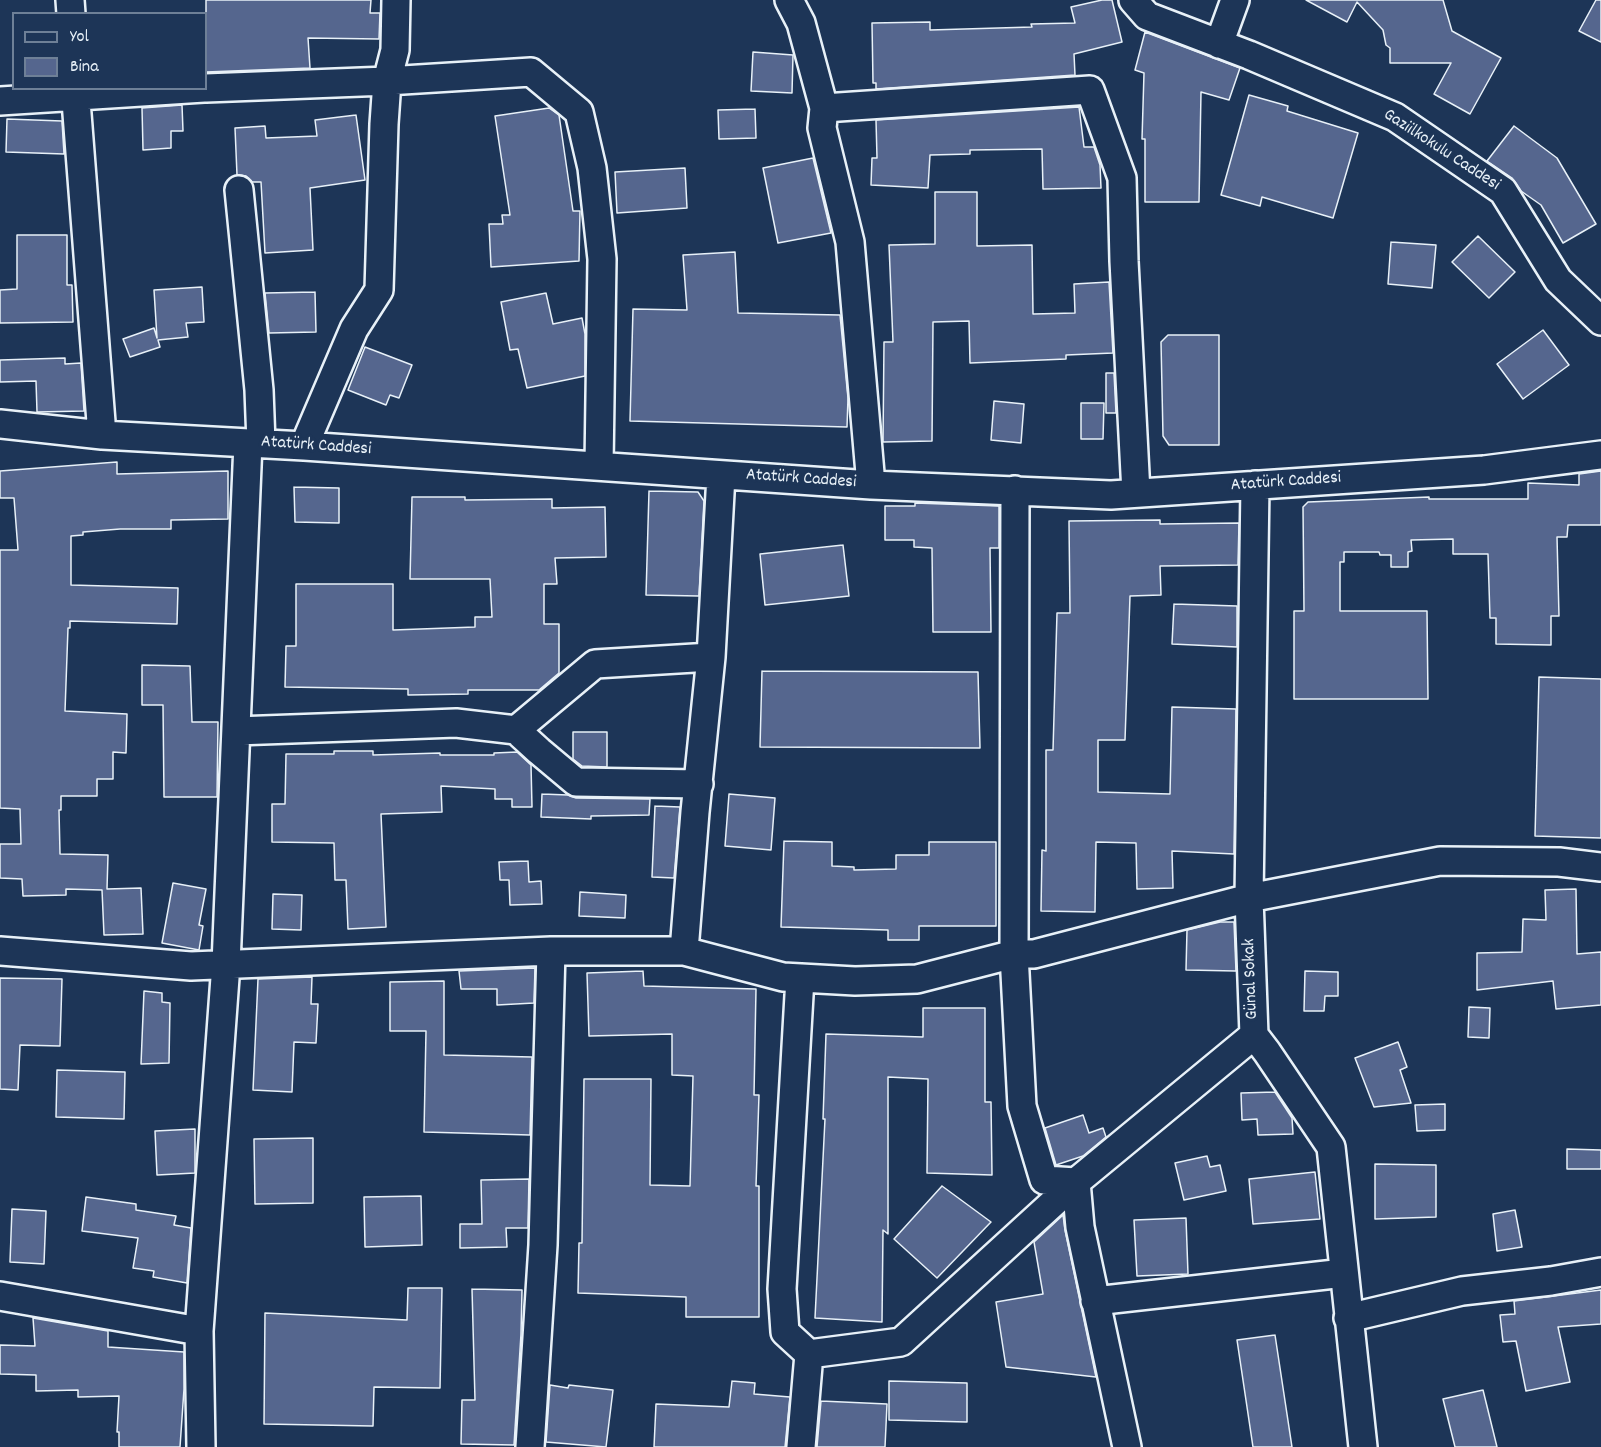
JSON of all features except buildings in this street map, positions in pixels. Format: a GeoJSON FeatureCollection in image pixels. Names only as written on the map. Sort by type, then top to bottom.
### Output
{"type":"FeatureCollection","features":[{"type":"Feature","properties":{"kind":"street"},"geometry":{"type":"LineString","coordinates":[[304,446],[354,328],[379,290],[384,124],[387,81],[395,50],[396,0]]}},
{"type":"Feature","properties":{"kind":"street"},"geometry":{"type":"LineString","coordinates":[[789,0],[801,23],[824,108],[822,129],[850,242],[871,485]]}},
{"type":"Feature","properties":{"kind":"street","name":"Gaziilkokulu Caddesi"},"geometry":{"type":"LineString","coordinates":[[1133,0],[1147,16],[1395,117],[1503,191],[1558,280],[1601,321]]}},
{"type":"Feature","properties":{"kind":"street"},"geometry":{"type":"LineString","coordinates":[[1219,44],[1235,0]]}},
{"type":"Feature","properties":{"kind":"street"},"geometry":{"type":"LineString","coordinates":[[207,88],[387,81],[531,72],[579,112],[592,168],[602,258],[599,466]]}},
{"type":"Feature","properties":{"kind":"street"},"geometry":{"type":"LineString","coordinates":[[0,101],[75,92],[140,90]]}},
{"type":"Feature","properties":{"kind":"street"},"geometry":{"type":"LineString","coordinates":[[824,108],[1090,90],[1122,178],[1136,493]]}},
{"type":"Feature","properties":{"kind":"street"},"geometry":{"type":"LineString","coordinates":[[75,92],[102,435]]}},
{"type":"Feature","properties":{"kind":"street"},"geometry":{"type":"LineString","coordinates":[[201,1447],[199,1331],[226,964],[236,731],[259,390],[239,190]]}},
{"type":"Feature","properties":{"kind":"street","name":"Atatürk Caddesi"},"geometry":{"type":"LineString","coordinates":[[0,424],[102,435],[304,446],[871,485],[1111,495],[1484,470],[1601,455]]}},
{"type":"Feature","properties":{"kind":"street"},"geometry":{"type":"LineString","coordinates":[[684,951],[711,657],[721,475]]}},
{"type":"Feature","properties":{"kind":"street","name":"Günal Sokak"},"geometry":{"type":"LineString","coordinates":[[1255,485],[1249,898],[1254,1035],[1331,1148],[1363,1447]]}},
{"type":"Feature","properties":{"kind":"street"},"geometry":{"type":"LineString","coordinates":[[1015,490],[1014,954],[1022,1106],[1044,1180],[1076,1182]]}},
{"type":"Feature","properties":{"kind":"street"},"geometry":{"type":"LineString","coordinates":[[516,730],[595,664],[711,657]]}},
{"type":"Feature","properties":{"kind":"street"},"geometry":{"type":"LineString","coordinates":[[236,731],[456,723],[516,730],[576,782],[699,784]]}},
{"type":"Feature","properties":{"kind":"street"},"geometry":{"type":"LineString","coordinates":[[0,951],[191,966],[551,951],[684,951],[783,977],[855,981],[917,979],[1014,954],[1034,954],[1249,898],[1440,861],[1559,862],[1601,867]]}},
{"type":"Feature","properties":{"kind":"street"},"geometry":{"type":"LineString","coordinates":[[530,1447],[543,1245],[551,951]]}},
{"type":"Feature","properties":{"kind":"street"},"geometry":{"type":"LineString","coordinates":[[800,978],[782,1289],[785,1332],[808,1354]]}},
{"type":"Feature","properties":{"kind":"street"},"geometry":{"type":"LineString","coordinates":[[808,1354],[901,1342],[1076,1182],[1254,1035]]}},
{"type":"Feature","properties":{"kind":"street"},"geometry":{"type":"LineString","coordinates":[[1076,1182],[1080,1227],[1127,1447]]}},
{"type":"Feature","properties":{"kind":"street"},"geometry":{"type":"LineString","coordinates":[[1348,1318],[1462,1291],[1551,1281],[1601,1272]]}},
{"type":"Feature","properties":{"kind":"street"},"geometry":{"type":"LineString","coordinates":[[1095,1301],[1344,1273]]}},
{"type":"Feature","properties":{"kind":"street"},"geometry":{"type":"LineString","coordinates":[[0,1296],[199,1331]]}},
{"type":"Feature","properties":{"kind":"street"},"geometry":{"type":"LineString","coordinates":[[801,1447],[808,1354]]}}]}
